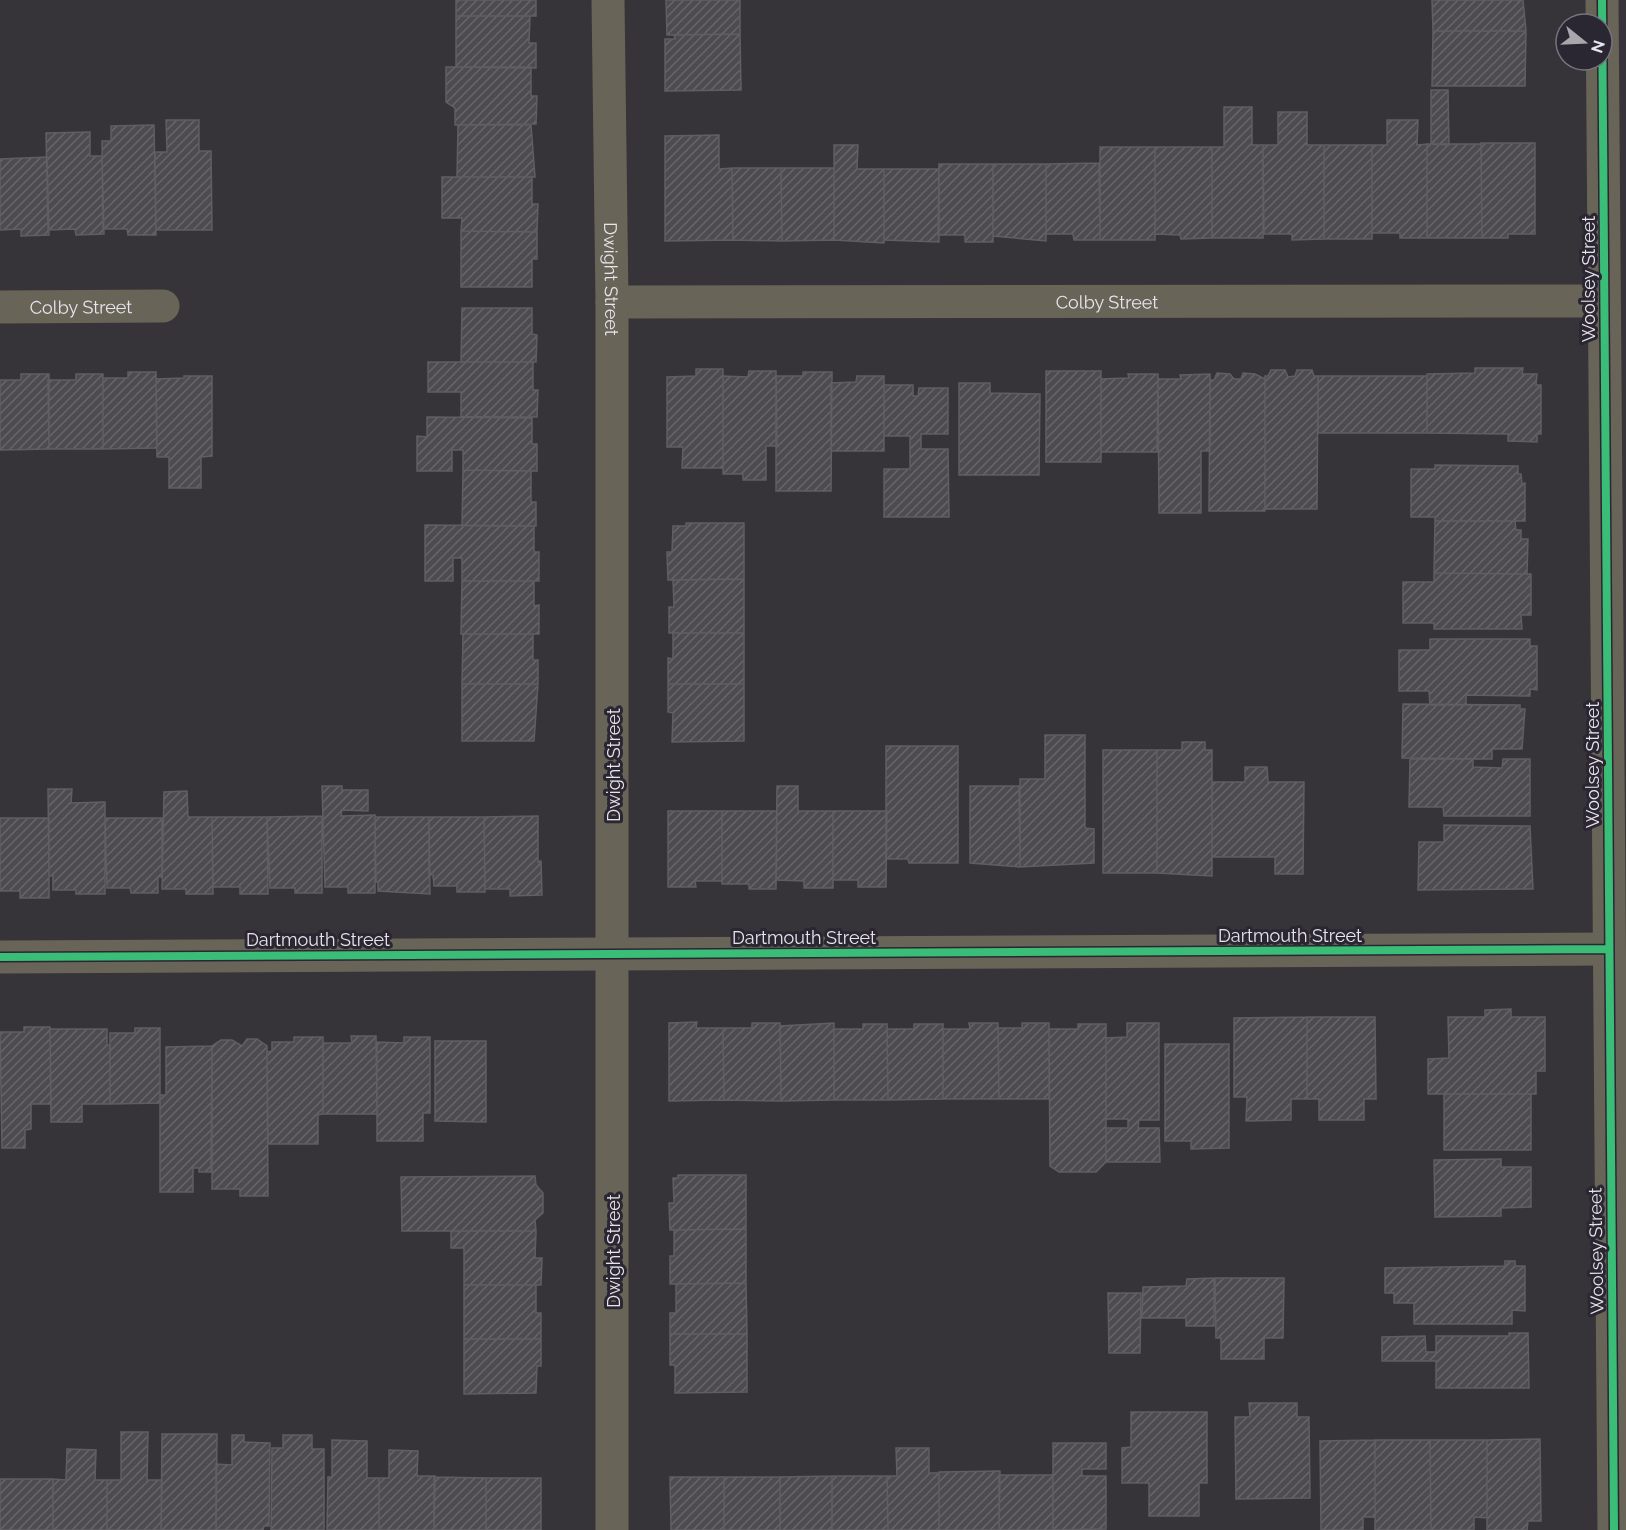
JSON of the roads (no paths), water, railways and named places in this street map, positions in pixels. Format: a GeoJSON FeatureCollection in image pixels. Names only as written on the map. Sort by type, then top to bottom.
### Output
{"type":"FeatureCollection","features":[{"type":"Feature","properties":{"kind":"street","name":"Dwight Street"},"geometry":{"type":"LineString","coordinates":[[608,0],[612,302],[612,1530]]}},
{"type":"Feature","properties":{"kind":"street","name":"Woolsey Street"},"geometry":{"type":"LineString","coordinates":[[1602,0],[1614,1530]]}},
{"type":"Feature","properties":{"kind":"street","name":"Colby Street"},"geometry":{"type":"LineString","coordinates":[[612,302],[1603,301]]}},
{"type":"Feature","properties":{"kind":"street","name":"Colby Street"},"geometry":{"type":"LineString","coordinates":[[0,307],[163,306]]}},
{"type":"Feature","properties":{"kind":"street","name":"Dartmouth Street"},"geometry":{"type":"LineString","coordinates":[[0,957],[613,952],[1608,949]]}}]}
